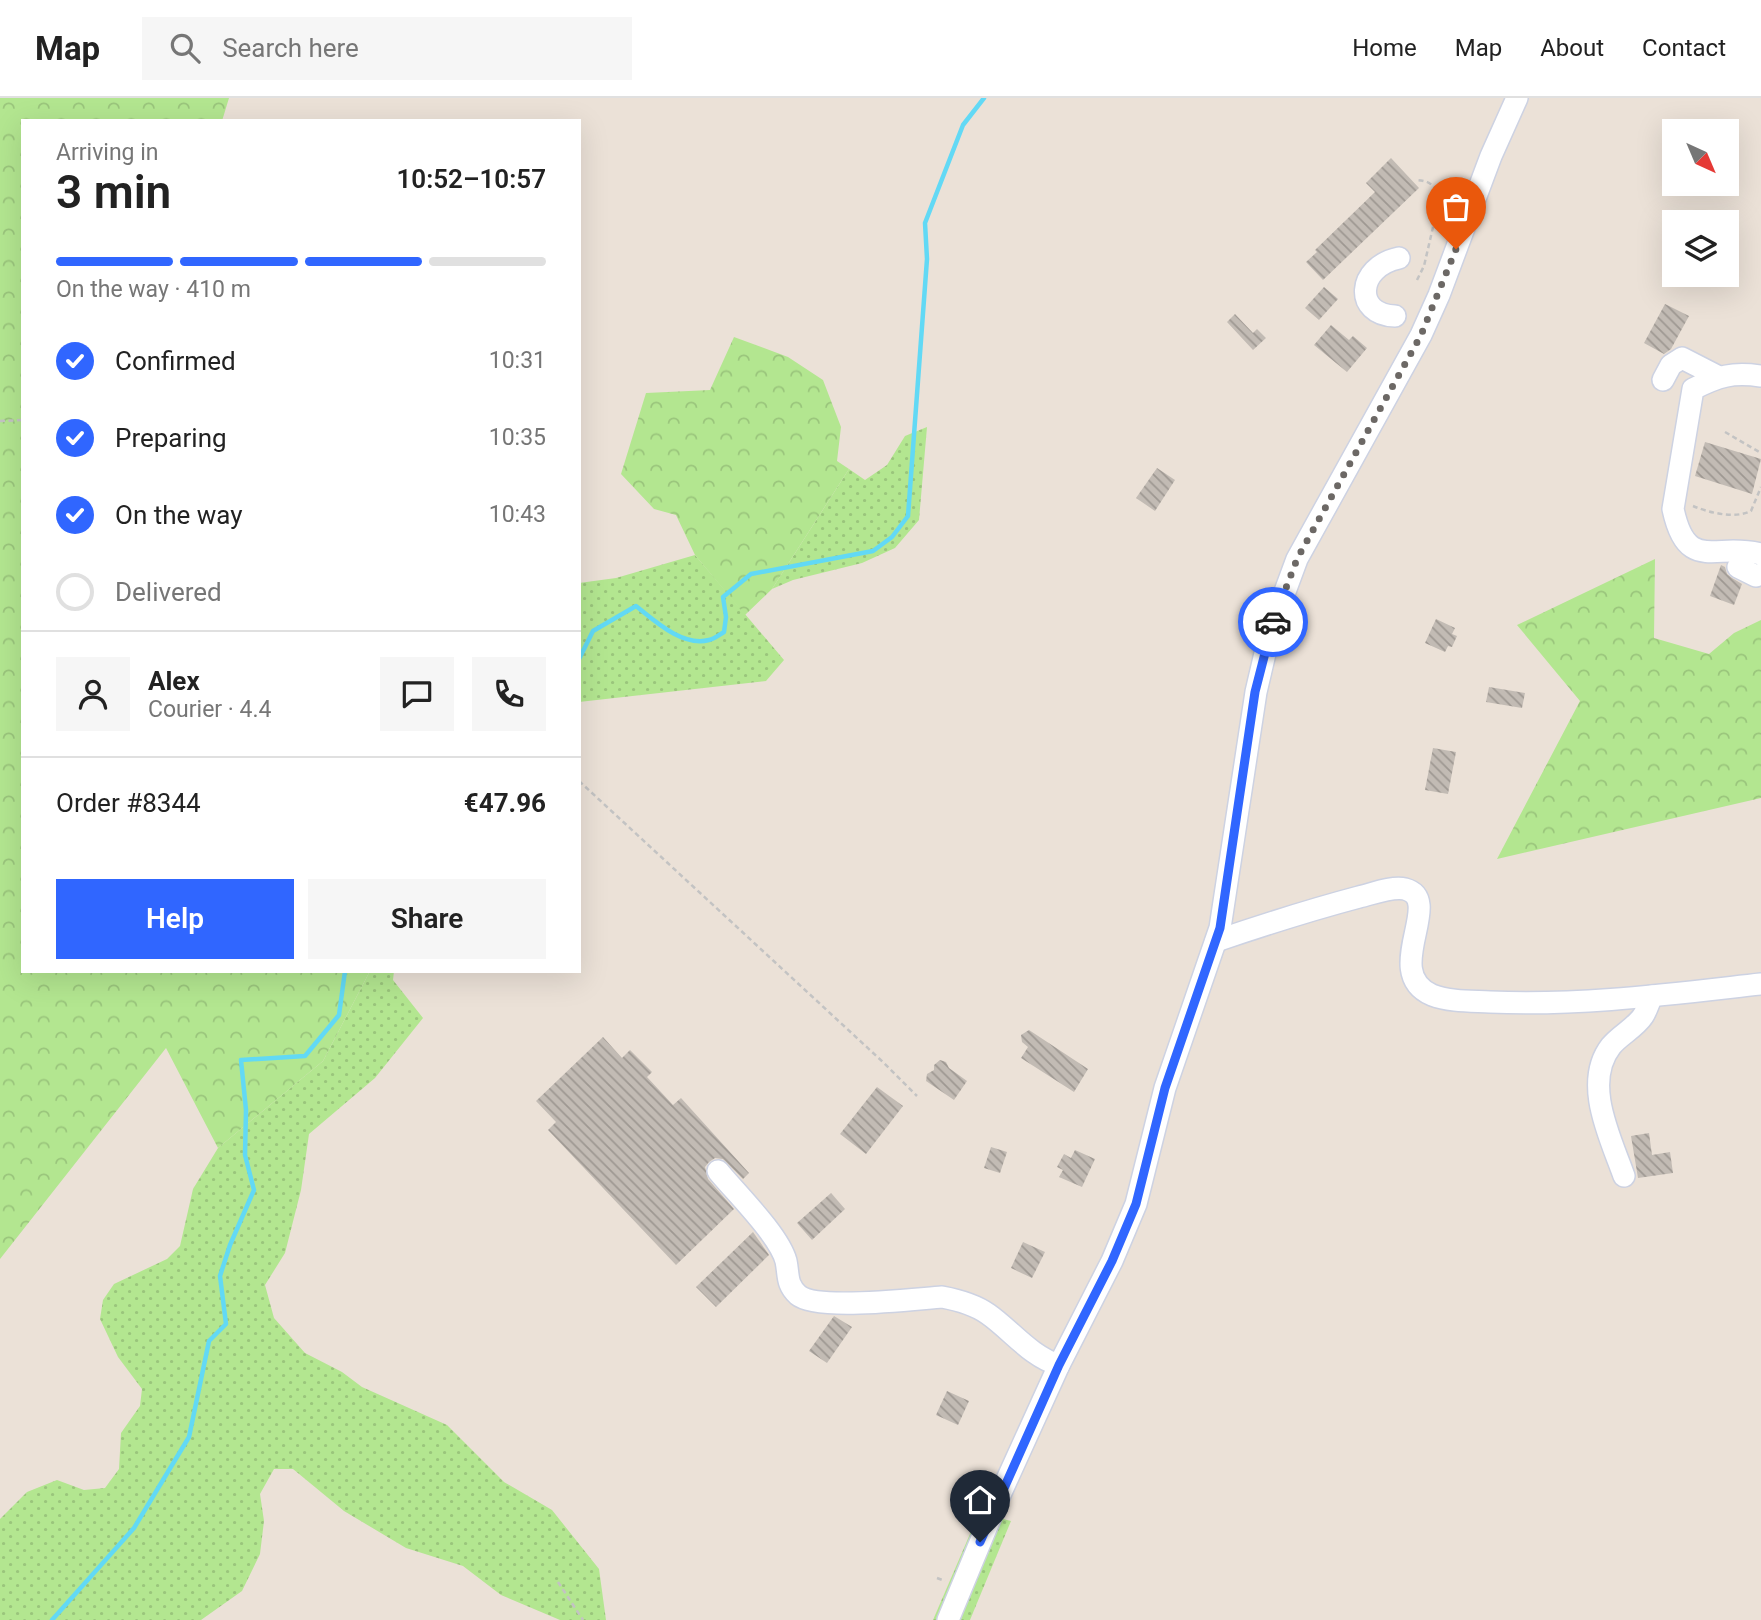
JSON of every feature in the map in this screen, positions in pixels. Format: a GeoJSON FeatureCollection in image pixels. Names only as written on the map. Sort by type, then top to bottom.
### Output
{"type":"FeatureCollection","features":[{"type":"Feature","properties":{"kind":"street"},"geometry":{"type":"LineString","coordinates":[[948,1620],[999,1497],[1059,1365],[1112,1261],[1136,1204],[1165,1088],[1220,928],[1255,692],[1283,593],[1297,559],[1421,335],[1439,295],[1491,156],[1517,98]]}},
{"type":"Feature","properties":{"kind":"street"},"geometry":{"type":"LineString","coordinates":[[1395,316],[1384,316],[1374,309],[1367,300],[1365,285],[1371,272],[1386,261],[1399,258]]}},
{"type":"Feature","properties":{"kind":"street"},"geometry":{"type":"LineString","coordinates":[[1663,380],[1671,365],[1682,358],[1718,377]]}},
{"type":"Feature","properties":{"kind":"street"},"geometry":{"type":"LineString","coordinates":[[1761,376],[1740,373],[1718,377],[1693,388],[1673,509],[1676,523],[1687,545],[1699,551],[1746,550],[1761,554]]}},
{"type":"Feature","properties":{"kind":"street"},"geometry":{"type":"LineString","coordinates":[[1738,567],[1756,576],[1761,574]]}},
{"type":"Feature","properties":{"kind":"street"},"geometry":{"type":"LineString","coordinates":[[1216,941],[1381,891],[1405,889],[1415,895],[1420,907],[1411,953],[1411,972],[1417,984],[1434,996],[1520,1003],[1579,1003],[1761,984]]}},
{"type":"Feature","properties":{"kind":"street"},"geometry":{"type":"LineString","coordinates":[[1624,1177],[1604,1118],[1598,1086],[1602,1062],[1611,1046],[1643,1016],[1651,996]]}},
{"type":"Feature","properties":{"kind":"street"},"geometry":{"type":"LineString","coordinates":[[718,1171],[773,1236],[786,1261],[787,1281],[808,1301],[827,1304],[942,1297],[959,1300],[985,1312],[1046,1361],[1059,1365]]}},
{"type":"Feature","properties":{"kind":"path"},"geometry":{"type":"LineString","coordinates":[[1417,180],[1428,181],[1440,197],[1424,266],[1417,279]]}},
{"type":"Feature","properties":{"kind":"path"},"geometry":{"type":"LineString","coordinates":[[0,421],[21,420]]}},
{"type":"Feature","properties":{"kind":"path"},"geometry":{"type":"LineString","coordinates":[[1725,432],[1761,453]]}},
{"type":"Feature","properties":{"kind":"path"},"geometry":{"type":"LineString","coordinates":[[1674,498],[1701,509],[1744,514],[1751,511],[1761,487]]}},
{"type":"Feature","properties":{"kind":"path"},"geometry":{"type":"LineString","coordinates":[[581,783],[917,1096]]}},
{"type":"Feature","properties":{"kind":"path"},"geometry":{"type":"LineString","coordinates":[[558,1582],[583,1620]]}},
{"type":"Feature","properties":{"kind":"green space"},"geometry":{"type":"Polygon","coordinates":[[[0,98],[229,98],[223,119],[21,119],[21,973],[369,973],[323,1061],[218,1148],[166,1048],[0,1259],[0,98]]]}},
{"type":"Feature","properties":{"kind":"green space"},"geometry":{"type":"Polygon","coordinates":[[[734,337],[788,357],[823,380],[841,427],[837,461],[849,469],[772,589],[745,615],[695,555],[676,515],[654,509],[621,474],[646,393],[710,390],[734,337]]]}},
{"type":"Feature","properties":{"kind":"green space"},"geometry":{"type":"Polygon","coordinates":[[[927,427],[919,520],[895,548],[862,563],[793,580],[772,589],[849,469],[865,480],[887,465],[905,436],[927,427]]]}},
{"type":"Feature","properties":{"kind":"green space"},"geometry":{"type":"Polygon","coordinates":[[[695,555],[784,660],[766,681],[581,702],[581,583],[616,578],[695,555]]]}},
{"type":"Feature","properties":{"kind":"green space"},"geometry":{"type":"Polygon","coordinates":[[[1655,559],[1654,638],[1709,654],[1734,633],[1761,620],[1761,798],[1497,859],[1580,701],[1517,625],[1655,559]]]}},
{"type":"Feature","properties":{"kind":"green space"},"geometry":{"type":"Polygon","coordinates":[[[369,973],[394,973],[393,980],[423,1018],[375,1078],[309,1134],[301,1190],[285,1253],[265,1285],[274,1318],[305,1353],[342,1372],[362,1387],[447,1425],[504,1482],[552,1510],[599,1569],[606,1620],[560,1620],[501,1595],[463,1566],[406,1548],[344,1511],[293,1469],[274,1469],[260,1494],[264,1521],[260,1554],[242,1591],[201,1620],[0,1620],[0,1519],[27,1492],[57,1480],[84,1490],[105,1488],[119,1469],[121,1433],[140,1406],[142,1389],[118,1357],[100,1319],[103,1300],[114,1284],[167,1259],[180,1246],[193,1189],[218,1148],[323,1061],[369,973]]]}},
{"type":"Feature","properties":{"kind":"green space"},"geometry":{"type":"Polygon","coordinates":[[[979,1513],[1011,1521],[970,1620],[933,1620],[979,1513]]]}},
{"type":"Feature","properties":{"kind":"building"},"geometry":{"type":"Polygon","coordinates":[[[1391,158],[1419,188],[1323,280],[1306,262],[1375,192],[1366,183],[1391,158]]]}},
{"type":"Feature","properties":{"kind":"building"},"geometry":{"type":"Polygon","coordinates":[[[1324,287],[1338,299],[1319,320],[1305,308],[1324,287]]]}},
{"type":"Feature","properties":{"kind":"building"},"geometry":{"type":"Polygon","coordinates":[[[1665,304],[1689,316],[1671,349],[1664,354],[1644,343],[1665,304]]]}},
{"type":"Feature","properties":{"kind":"building"},"geometry":{"type":"Polygon","coordinates":[[[1235,314],[1253,333],[1257,329],[1266,338],[1253,350],[1227,322],[1235,314]]]}},
{"type":"Feature","properties":{"kind":"building"},"geometry":{"type":"Polygon","coordinates":[[[1331,325],[1349,340],[1353,336],[1367,348],[1347,372],[1314,345],[1331,325]]]}},
{"type":"Feature","properties":{"kind":"building"},"geometry":{"type":"Polygon","coordinates":[[[1705,442],[1761,459],[1752,494],[1695,476],[1705,442]]]}},
{"type":"Feature","properties":{"kind":"building"},"geometry":{"type":"Polygon","coordinates":[[[1157,468],[1175,480],[1155,511],[1136,498],[1157,468]]]}},
{"type":"Feature","properties":{"kind":"building"},"geometry":{"type":"Polygon","coordinates":[[[1721,565],[1725,567],[1727,574],[1742,584],[1734,605],[1710,596],[1721,565]]]}},
{"type":"Feature","properties":{"kind":"building"},"geometry":{"type":"Polygon","coordinates":[[[1436,619],[1455,628],[1452,634],[1457,636],[1452,647],[1448,646],[1445,652],[1425,643],[1436,619]]]}},
{"type":"Feature","properties":{"kind":"building"},"geometry":{"type":"Polygon","coordinates":[[[1489,687],[1525,693],[1522,708],[1486,702],[1489,687]]]}},
{"type":"Feature","properties":{"kind":"building"},"geometry":{"type":"Polygon","coordinates":[[[1433,748],[1456,752],[1448,794],[1425,790],[1433,748]]]}},
{"type":"Feature","properties":{"kind":"building"},"geometry":{"type":"Polygon","coordinates":[[[1029,1030],[1088,1069],[1074,1092],[1021,1058],[1028,1047],[1022,1042],[1021,1035],[1029,1030]]]}},
{"type":"Feature","properties":{"kind":"building"},"geometry":{"type":"Polygon","coordinates":[[[603,1037],[622,1058],[630,1050],[652,1072],[647,1077],[673,1105],[681,1098],[749,1173],[743,1179],[723,1159],[715,1158],[705,1167],[708,1179],[734,1209],[676,1265],[548,1130],[556,1122],[536,1101],[603,1037]]]}},
{"type":"Feature","properties":{"kind":"building"},"geometry":{"type":"Polygon","coordinates":[[[940,1060],[946,1062],[949,1068],[967,1081],[954,1100],[926,1081],[927,1074],[934,1070],[934,1065],[940,1060]]]}},
{"type":"Feature","properties":{"kind":"building"},"geometry":{"type":"Polygon","coordinates":[[[877,1087],[903,1106],[866,1154],[840,1134],[877,1087]]]}},
{"type":"Feature","properties":{"kind":"building"},"geometry":{"type":"Polygon","coordinates":[[[1649,1133],[1652,1155],[1670,1152],[1673,1173],[1638,1178],[1631,1136],[1649,1133]]]}},
{"type":"Feature","properties":{"kind":"building"},"geometry":{"type":"Polygon","coordinates":[[[991,1147],[1007,1152],[1000,1173],[984,1168],[991,1147]]]}},
{"type":"Feature","properties":{"kind":"building"},"geometry":{"type":"Polygon","coordinates":[[[1075,1150],[1095,1159],[1082,1187],[1059,1177],[1063,1170],[1057,1167],[1064,1154],[1071,1158],[1075,1150]]]}},
{"type":"Feature","properties":{"kind":"building"},"geometry":{"type":"Polygon","coordinates":[[[831,1193],[845,1209],[812,1240],[797,1223],[831,1193]]]}},
{"type":"Feature","properties":{"kind":"building"},"geometry":{"type":"Polygon","coordinates":[[[753,1232],[769,1255],[716,1307],[696,1287],[753,1232]]]}},
{"type":"Feature","properties":{"kind":"building"},"geometry":{"type":"Polygon","coordinates":[[[1023,1242],[1045,1252],[1032,1278],[1011,1268],[1023,1242]]]}},
{"type":"Feature","properties":{"kind":"building"},"geometry":{"type":"Polygon","coordinates":[[[834,1316],[852,1327],[827,1363],[809,1351],[834,1316]]]}},
{"type":"Feature","properties":{"kind":"building"},"geometry":{"type":"Polygon","coordinates":[[[947,1391],[969,1401],[958,1425],[936,1415],[947,1391]]]}},
{"type":"Feature","properties":{"kind":"waterway"},"geometry":{"type":"LineString","coordinates":[[581,655],[593,631],[636,606],[679,636],[699,641],[713,639],[724,632],[726,617],[723,597],[751,574],[873,551],[892,537],[908,516],[927,259],[925,223],[963,125],[984,98]]}},
{"type":"Feature","properties":{"kind":"waterway"},"geometry":{"type":"LineString","coordinates":[[52,1620],[134,1528],[189,1437],[209,1341],[226,1324],[220,1276],[254,1190],[245,1155],[246,1110],[241,1060],[305,1056],[339,1015],[345,973]]}},
{"type":"Feature","properties":{"kind":"way so far"},"geometry":{"type":"LineString","coordinates":[[1273,622],[1297,559],[1421,335],[1456,249]]}},
{"type":"Feature","properties":{"kind":"route"},"geometry":{"type":"LineString","coordinates":[[980,1542],[1059,1365],[1125,1234],[1136,1204],[1165,1088],[1220,928],[1255,692],[1273,622]]}}]}
